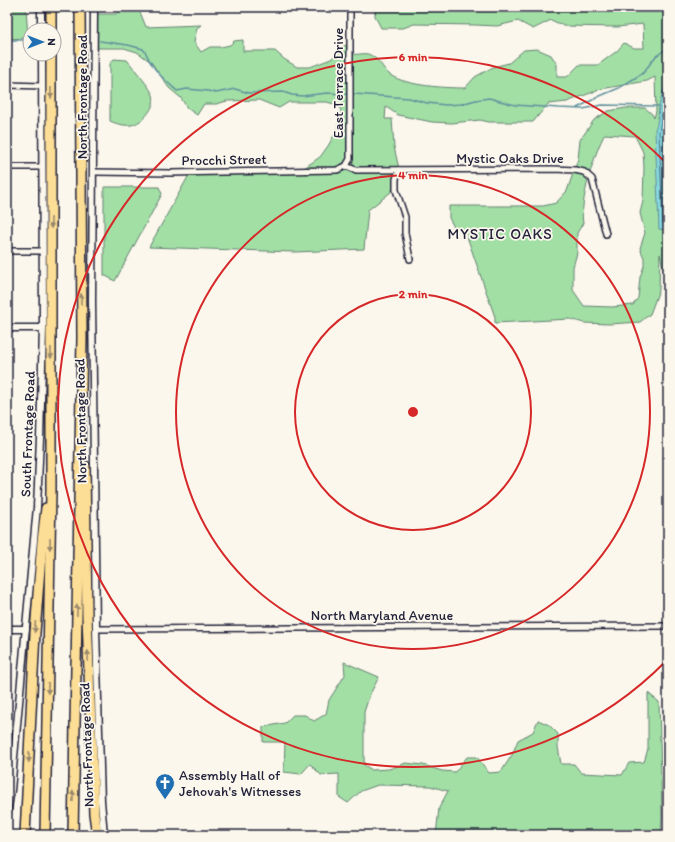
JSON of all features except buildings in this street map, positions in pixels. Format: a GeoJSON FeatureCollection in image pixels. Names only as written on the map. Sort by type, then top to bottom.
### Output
{"type":"FeatureCollection","features":[{"type":"Feature","properties":{"kind":"highway"},"geometry":{"type":"LineString","coordinates":[[51,7],[51,22]]}},
{"type":"Feature","properties":{"kind":"highway"},"geometry":{"type":"LineString","coordinates":[[73,835],[82,338],[80,7]]}},
{"type":"Feature","properties":{"kind":"highway"},"geometry":{"type":"LineString","coordinates":[[45,835],[51,491],[51,62]]}},
{"type":"Feature","properties":{"kind":"highway"},"geometry":{"type":"LineString","coordinates":[[82,338],[88,660],[94,814],[97,835]]}},
{"type":"Feature","properties":{"kind":"highway"},"geometry":{"type":"LineString","coordinates":[[25,835],[36,618],[44,514],[51,491]]}},
{"type":"Feature","properties":{"kind":"street"},"geometry":{"type":"LineString","coordinates":[[41,7],[41,22]]}},
{"type":"Feature","properties":{"kind":"street","name":"North Frontage Road"},"geometry":{"type":"LineString","coordinates":[[94,7],[92,301],[96,629],[101,801],[104,835]]}},
{"type":"Feature","properties":{"kind":"street","name":"East Terrace Drive"},"geometry":{"type":"LineString","coordinates":[[346,166],[350,159],[350,7]]}},
{"type":"Feature","properties":{"kind":"street","name":"South Frontage Road"},"geometry":{"type":"LineString","coordinates":[[7,813],[11,799],[37,507],[43,328],[42,62]]}},
{"type":"Feature","properties":{"kind":"street"},"geometry":{"type":"LineString","coordinates":[[7,85],[42,86]]}},
{"type":"Feature","properties":{"kind":"street","name":"Procchi Street"},"geometry":{"type":"LineString","coordinates":[[94,172],[172,173],[338,170],[346,166]]}},
{"type":"Feature","properties":{"kind":"street","name":"Mystic Oaks Drive"},"geometry":{"type":"LineString","coordinates":[[346,166],[356,170],[554,169],[584,172],[592,179],[606,234]]}},
{"type":"Feature","properties":{"kind":"street"},"geometry":{"type":"LineString","coordinates":[[7,167],[42,167]]}},
{"type":"Feature","properties":{"kind":"street"},"geometry":{"type":"LineString","coordinates":[[399,170],[396,179],[396,190],[404,217],[405,233],[410,259]]}},
{"type":"Feature","properties":{"kind":"street"},"geometry":{"type":"LineString","coordinates":[[7,251],[42,251]]}},
{"type":"Feature","properties":{"kind":"street"},"geometry":{"type":"LineString","coordinates":[[7,328],[43,328]]}},
{"type":"Feature","properties":{"kind":"street","name":"North Maryland Avenue"},"geometry":{"type":"LineString","coordinates":[[96,629],[668,626]]}},
{"type":"Feature","properties":{"kind":"street"},"geometry":{"type":"LineString","coordinates":[[7,629],[26,629]]}},
{"type":"Feature","properties":{"kind":"green space"},"geometry":{"type":"Polygon","coordinates":[[[7,7],[26,7],[27,22],[22,22],[22,38],[7,39],[7,7]]]}},
{"type":"Feature","properties":{"kind":"green space"},"geometry":{"type":"Polygon","coordinates":[[[123,7],[138,7],[146,27],[201,25],[197,28],[194,42],[201,52],[210,47],[221,47],[230,45],[234,41],[243,40],[243,51],[275,51],[297,67],[310,67],[331,59],[345,45],[347,47],[347,159],[344,164],[337,167],[304,168],[320,157],[337,130],[341,110],[337,105],[327,102],[289,102],[279,108],[259,100],[227,101],[216,104],[204,104],[197,115],[187,108],[181,98],[169,88],[151,62],[137,52],[124,48],[97,48],[97,14],[116,14],[123,7]]]}},
{"type":"Feature","properties":{"kind":"green space"},"geometry":{"type":"Polygon","coordinates":[[[512,7],[520,11],[539,9],[549,12],[561,7],[668,7],[668,81],[661,100],[658,121],[660,229],[668,230],[668,298],[660,254],[659,290],[650,314],[640,322],[609,324],[584,323],[570,319],[495,323],[495,317],[465,231],[455,229],[449,218],[449,206],[543,206],[556,203],[567,191],[578,159],[580,140],[594,120],[608,111],[626,108],[645,108],[654,118],[656,111],[655,77],[647,81],[601,89],[567,102],[548,104],[533,122],[489,122],[480,120],[452,123],[432,122],[398,115],[386,107],[385,119],[392,119],[394,147],[400,173],[391,192],[368,210],[364,249],[295,252],[149,247],[189,175],[338,172],[347,168],[353,162],[353,54],[368,54],[372,56],[390,75],[406,82],[437,87],[465,88],[475,77],[493,67],[509,63],[524,50],[537,49],[551,55],[557,64],[557,77],[567,77],[579,65],[598,65],[617,51],[624,43],[634,48],[644,48],[643,24],[618,27],[564,26],[551,20],[533,29],[518,21],[497,26],[414,24],[403,28],[381,28],[375,16],[375,8],[512,7]],[[605,134],[597,152],[589,177],[583,203],[583,223],[577,233],[577,253],[573,267],[573,290],[584,306],[612,307],[633,305],[638,298],[640,277],[644,266],[644,258],[640,248],[645,233],[640,213],[643,201],[644,168],[643,152],[635,136],[605,134]]]}},
{"type":"Feature","properties":{"kind":"green space"},"geometry":{"type":"Polygon","coordinates":[[[114,59],[127,60],[152,92],[154,99],[151,109],[144,118],[136,124],[126,125],[110,121],[110,64],[114,59]]]}},
{"type":"Feature","properties":{"kind":"green space"},"geometry":{"type":"Polygon","coordinates":[[[104,187],[159,187],[162,194],[115,281],[104,275],[104,187]]]}},
{"type":"Feature","properties":{"kind":"green space"},"geometry":{"type":"Polygon","coordinates":[[[344,662],[379,677],[370,694],[364,712],[364,765],[372,770],[389,769],[406,763],[423,765],[442,771],[455,772],[467,757],[477,757],[489,773],[501,772],[512,755],[518,740],[533,732],[538,720],[549,725],[558,734],[558,747],[561,764],[574,764],[581,773],[622,775],[629,763],[644,762],[648,749],[648,693],[659,702],[662,815],[661,835],[436,835],[439,808],[448,791],[430,786],[378,785],[361,791],[348,803],[339,797],[339,774],[321,775],[310,764],[301,774],[284,772],[285,742],[263,742],[263,727],[285,723],[293,715],[305,715],[314,721],[326,714],[329,700],[345,675],[344,662]]]}},
{"type":"Feature","properties":{"kind":"water"},"geometry":{"type":"Polygon","coordinates":[[[668,81],[668,230],[659,229],[655,130],[660,101],[668,81]]]}},
{"type":"Feature","properties":{"kind":"waterway"},"geometry":{"type":"LineString","coordinates":[[7,40],[22,40]]}},
{"type":"Feature","properties":{"kind":"waterway"},"geometry":{"type":"LineString","coordinates":[[100,41],[143,49],[156,71],[177,91],[187,89],[216,93],[235,89],[249,93],[283,92],[302,96],[327,93],[346,94]]}},
{"type":"Feature","properties":{"kind":"waterway"},"geometry":{"type":"LineString","coordinates":[[577,108],[619,88],[643,73],[656,56],[668,48]]}},
{"type":"Feature","properties":{"kind":"waterway"},"geometry":{"type":"LineString","coordinates":[[354,94],[409,98],[427,103],[446,105],[461,104],[489,98],[515,105],[559,108],[583,109],[602,105],[659,106]]}},
{"type":"Feature","properties":{"kind":"place","name":"Assembly Hall of Jehovah's Witnesses"},"geometry":{"type":"Point","coordinates":[165,800]}},
{"type":"Feature","properties":{"kind":"district","name":"MYSTIC OAKS"},"geometry":{"type":"Point","coordinates":[500,234]}}]}
